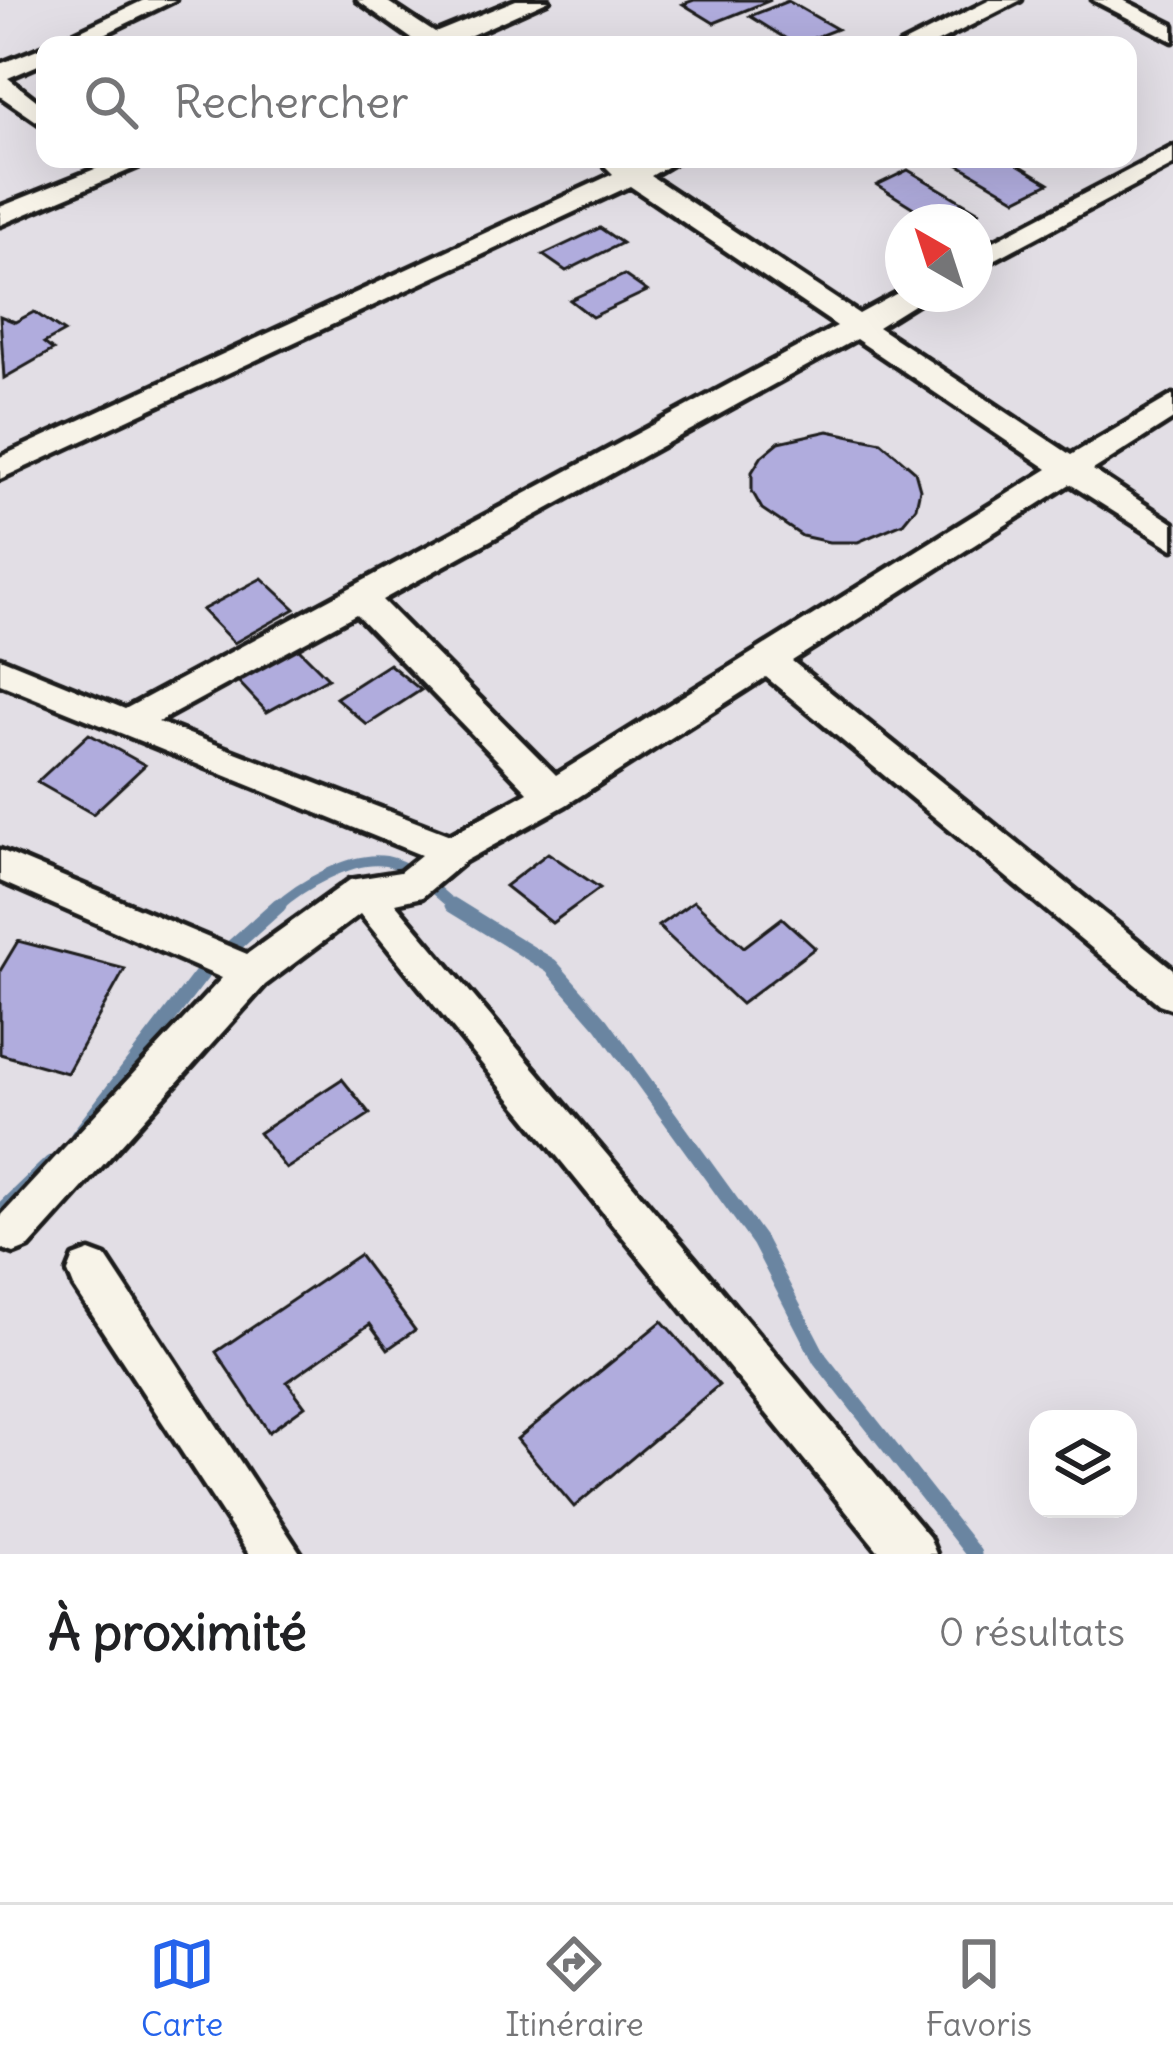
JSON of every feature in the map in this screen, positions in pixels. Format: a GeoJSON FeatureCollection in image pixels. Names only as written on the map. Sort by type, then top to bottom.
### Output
{"type":"FeatureCollection","features":[{"type":"Feature","properties":{"kind":"street"},"geometry":{"type":"LineString","coordinates":[[82,36],[163,0]]}},
{"type":"Feature","properties":{"kind":"street"},"geometry":{"type":"LineString","coordinates":[[369,0],[420,36]]}},
{"type":"Feature","properties":{"kind":"street"},"geometry":{"type":"LineString","coordinates":[[450,36],[537,0]]}},
{"type":"Feature","properties":{"kind":"street"},"geometry":{"type":"LineString","coordinates":[[931,36],[1009,0]]}},
{"type":"Feature","properties":{"kind":"street"},"geometry":{"type":"LineString","coordinates":[[1105,0],[1173,34]]}},
{"type":"Feature","properties":{"kind":"street"},"geometry":{"type":"LineString","coordinates":[[0,73],[36,57]]}},
{"type":"Feature","properties":{"kind":"street"},"geometry":{"type":"LineString","coordinates":[[0,84],[36,112]]}},
{"type":"Feature","properties":{"kind":"street"},"geometry":{"type":"LineString","coordinates":[[993,252],[1173,154]]}},
{"type":"Feature","properties":{"kind":"street"},"geometry":{"type":"LineString","coordinates":[[0,217],[98,168]]}},
{"type":"Feature","properties":{"kind":"street"},"geometry":{"type":"LineString","coordinates":[[0,470],[618,168]]}},
{"type":"Feature","properties":{"kind":"street"},"geometry":{"type":"LineString","coordinates":[[621,168],[1173,538]]}},
{"type":"Feature","properties":{"kind":"street"},"geometry":{"type":"LineString","coordinates":[[126,724],[885,311]]}},
{"type":"Feature","properties":{"kind":"street"},"geometry":{"type":"LineString","coordinates":[[14,1233],[250,973],[363,891],[433,868],[1173,405]]}},
{"type":"Feature","properties":{"kind":"street"},"geometry":{"type":"LineString","coordinates":[[359,597],[553,795]]}},
{"type":"Feature","properties":{"kind":"street"},"geometry":{"type":"LineString","coordinates":[[768,660],[1173,992]]}},
{"type":"Feature","properties":{"kind":"street"},"geometry":{"type":"LineString","coordinates":[[0,670],[433,868]]}},
{"type":"Feature","properties":{"kind":"street"},"geometry":{"type":"LineString","coordinates":[[0,865],[250,973]]}},
{"type":"Feature","properties":{"kind":"street"},"geometry":{"type":"LineString","coordinates":[[363,891],[912,1554]]}},
{"type":"Feature","properties":{"kind":"street"},"geometry":{"type":"LineString","coordinates":[[90,1272],[277,1554]]}},
{"type":"Feature","properties":{"kind":"building"},"geometry":{"type":"Polygon","coordinates":[[[771,0],[714,23],[683,4],[771,0]]]}},
{"type":"Feature","properties":{"kind":"building"},"geometry":{"type":"Polygon","coordinates":[[[788,1],[837,29],[819,36],[782,36],[750,16],[788,1]]]}},
{"type":"Feature","properties":{"kind":"building"},"geometry":{"type":"Polygon","coordinates":[[[964,168],[1024,168],[1049,183],[1017,199],[964,168]]]}},
{"type":"Feature","properties":{"kind":"building"},"geometry":{"type":"Polygon","coordinates":[[[908,170],[965,204],[907,204],[877,185],[908,170]]]}},
{"type":"Feature","properties":{"kind":"building"},"geometry":{"type":"Polygon","coordinates":[[[600,228],[622,243],[566,271],[543,255],[600,228]]]}},
{"type":"Feature","properties":{"kind":"building"},"geometry":{"type":"Polygon","coordinates":[[[624,275],[647,291],[592,317],[570,300],[624,275]]]}},
{"type":"Feature","properties":{"kind":"building"},"geometry":{"type":"Polygon","coordinates":[[[34,312],[64,332],[44,343],[53,350],[4,378],[0,316],[15,322],[34,312]]]}},
{"type":"Feature","properties":{"kind":"building"},"geometry":{"type":"Polygon","coordinates":[[[828,431],[881,442],[915,471],[920,489],[916,507],[903,523],[858,542],[829,542],[802,536],[762,509],[752,491],[752,472],[762,456],[779,442],[828,431]]]}},
{"type":"Feature","properties":{"kind":"building"},"geometry":{"type":"Polygon","coordinates":[[[262,578],[295,609],[234,643],[202,610],[262,578]]]}},
{"type":"Feature","properties":{"kind":"building"},"geometry":{"type":"Polygon","coordinates":[[[295,645],[328,678],[267,712],[235,678],[295,645]]]}},
{"type":"Feature","properties":{"kind":"building"},"geometry":{"type":"Polygon","coordinates":[[[389,664],[421,690],[367,725],[336,698],[389,664]]]}},
{"type":"Feature","properties":{"kind":"building"},"geometry":{"type":"Polygon","coordinates":[[[89,734],[145,765],[93,814],[37,782],[89,734]]]}},
{"type":"Feature","properties":{"kind":"building"},"geometry":{"type":"Polygon","coordinates":[[[548,853],[600,888],[552,923],[505,886],[548,853]]]}},
{"type":"Feature","properties":{"kind":"building"},"geometry":{"type":"Polygon","coordinates":[[[694,901],[744,947],[782,918],[815,948],[741,1004],[658,926],[694,901]]]}},
{"type":"Feature","properties":{"kind":"building"},"geometry":{"type":"Polygon","coordinates":[[[18,941],[125,969],[67,1073],[0,1054],[0,971],[18,941]]]}},
{"type":"Feature","properties":{"kind":"building"},"geometry":{"type":"Polygon","coordinates":[[[342,1079],[370,1114],[286,1169],[259,1133],[342,1079]]]}},
{"type":"Feature","properties":{"kind":"building"},"geometry":{"type":"Polygon","coordinates":[[[359,1255],[415,1330],[388,1349],[370,1324],[287,1382],[305,1406],[269,1432],[216,1352],[359,1255]]]}},
{"type":"Feature","properties":{"kind":"building"},"geometry":{"type":"Polygon","coordinates":[[[662,1321],[719,1385],[574,1507],[517,1439],[662,1321]]]}},
{"type":"Feature","properties":{"kind":"waterway"},"geometry":{"type":"LineString","coordinates":[[276,908],[327,874],[372,860],[406,868],[454,906]]}},
{"type":"Feature","properties":{"kind":"waterway"},"geometry":{"type":"LineString","coordinates":[[230,949],[279,905]]}},
{"type":"Feature","properties":{"kind":"waterway"},"geometry":{"type":"LineString","coordinates":[[454,906],[551,966],[602,1024],[759,1241],[820,1359],[974,1554]]}},
{"type":"Feature","properties":{"kind":"waterway"},"geometry":{"type":"LineString","coordinates":[[78,1136],[202,974]]}},
{"type":"Feature","properties":{"kind":"waterway"},"geometry":{"type":"LineString","coordinates":[[0,1212],[51,1163]]}}]}
